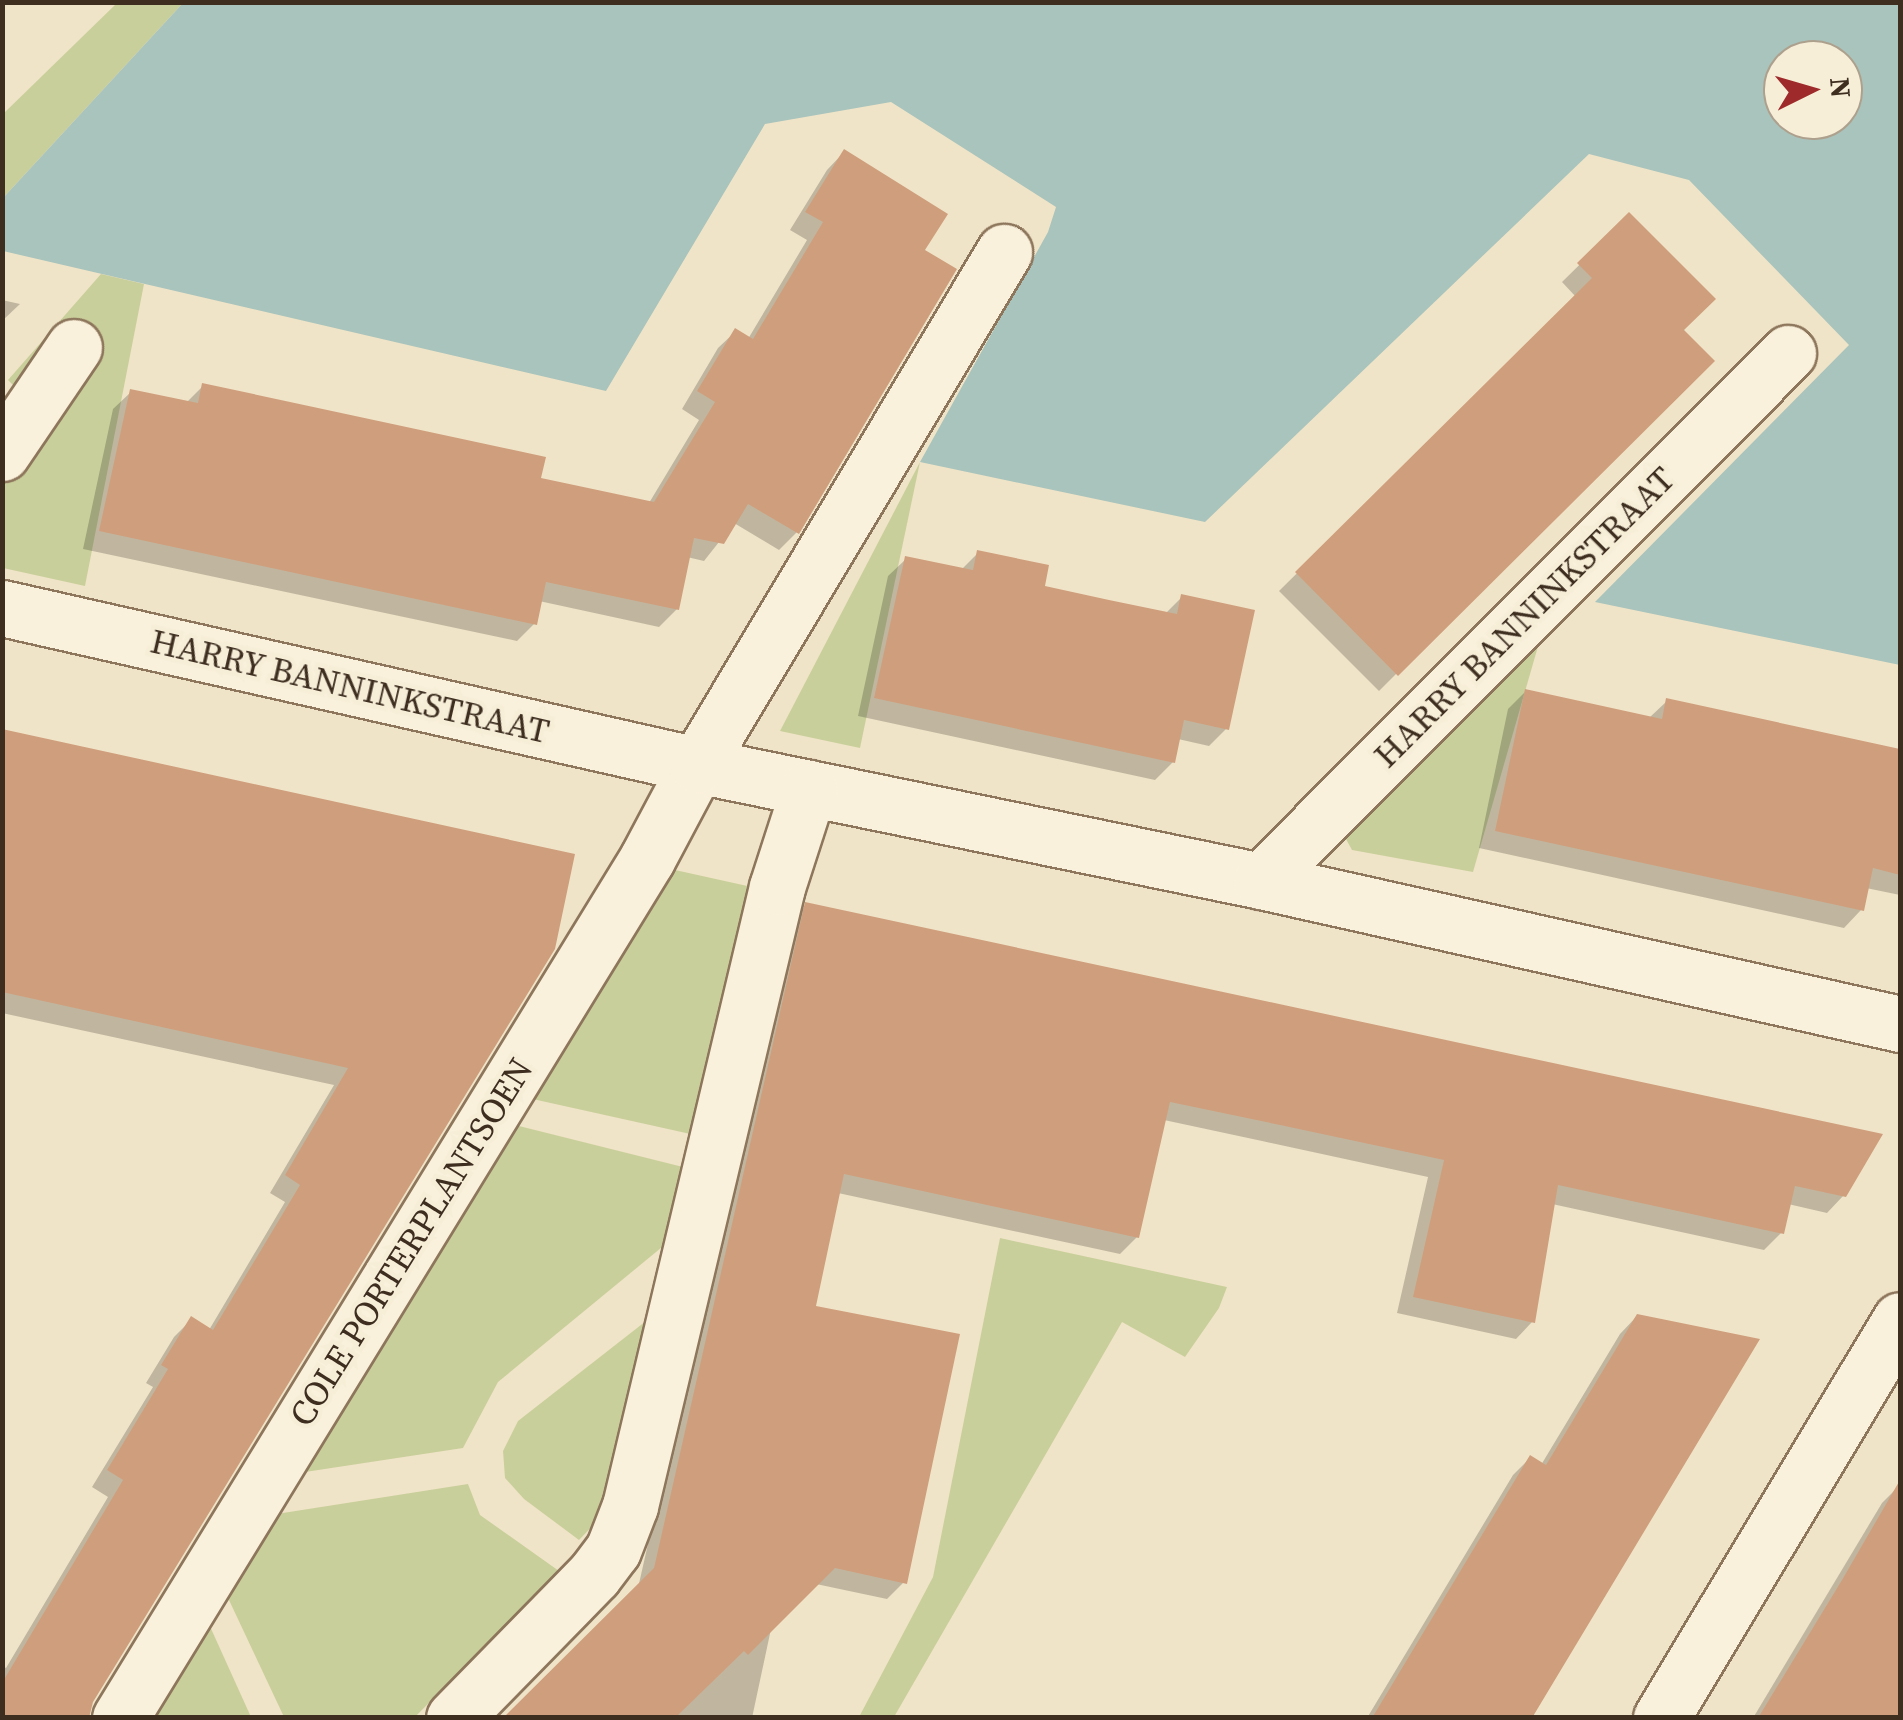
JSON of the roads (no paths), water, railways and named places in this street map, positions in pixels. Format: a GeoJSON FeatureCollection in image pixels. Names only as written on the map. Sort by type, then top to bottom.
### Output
{"type":"FeatureCollection","features":[{"type":"Feature","properties":{"kind":"street"},"geometry":{"type":"LineString","coordinates":[[697,765],[1004,252]]}},
{"type":"Feature","properties":{"kind":"street"},"geometry":{"type":"LineString","coordinates":[[2,453],[74,347]]}},
{"type":"Feature","properties":{"kind":"street","name":"HARRY BANNINKSTRAAT"},"geometry":{"type":"LineString","coordinates":[[1260,881],[1788,353]]}},
{"type":"Feature","properties":{"kind":"street","name":"HARRY BANNINKSTRAAT"},"geometry":{"type":"LineString","coordinates":[[2,608],[697,765],[1260,881],[1900,1024]]}},
{"type":"Feature","properties":{"kind":"street","name":"COLE PORTERPLANTSOEN"},"geometry":{"type":"LineString","coordinates":[[120,1718],[646,859],[697,765]]}},
{"type":"Feature","properties":{"kind":"street"},"geometry":{"type":"LineString","coordinates":[[454,1718],[594,1575],[613,1550],[630,1506],[777,888],[809,788]]}},
{"type":"Feature","properties":{"kind":"street"},"geometry":{"type":"LineString","coordinates":[[1661,1718],[1900,1320]]}},
{"type":"Feature","properties":{"kind":"water"},"geometry":{"type":"Polygon","coordinates":[[[183,3],[1900,3],[1900,665],[1595,602],[1849,345],[1689,180],[1589,154],[1205,522],[920,462],[1048,232],[1056,207],[891,102],[765,124],[606,391],[3,251],[3,198],[183,3]]]}}]}
